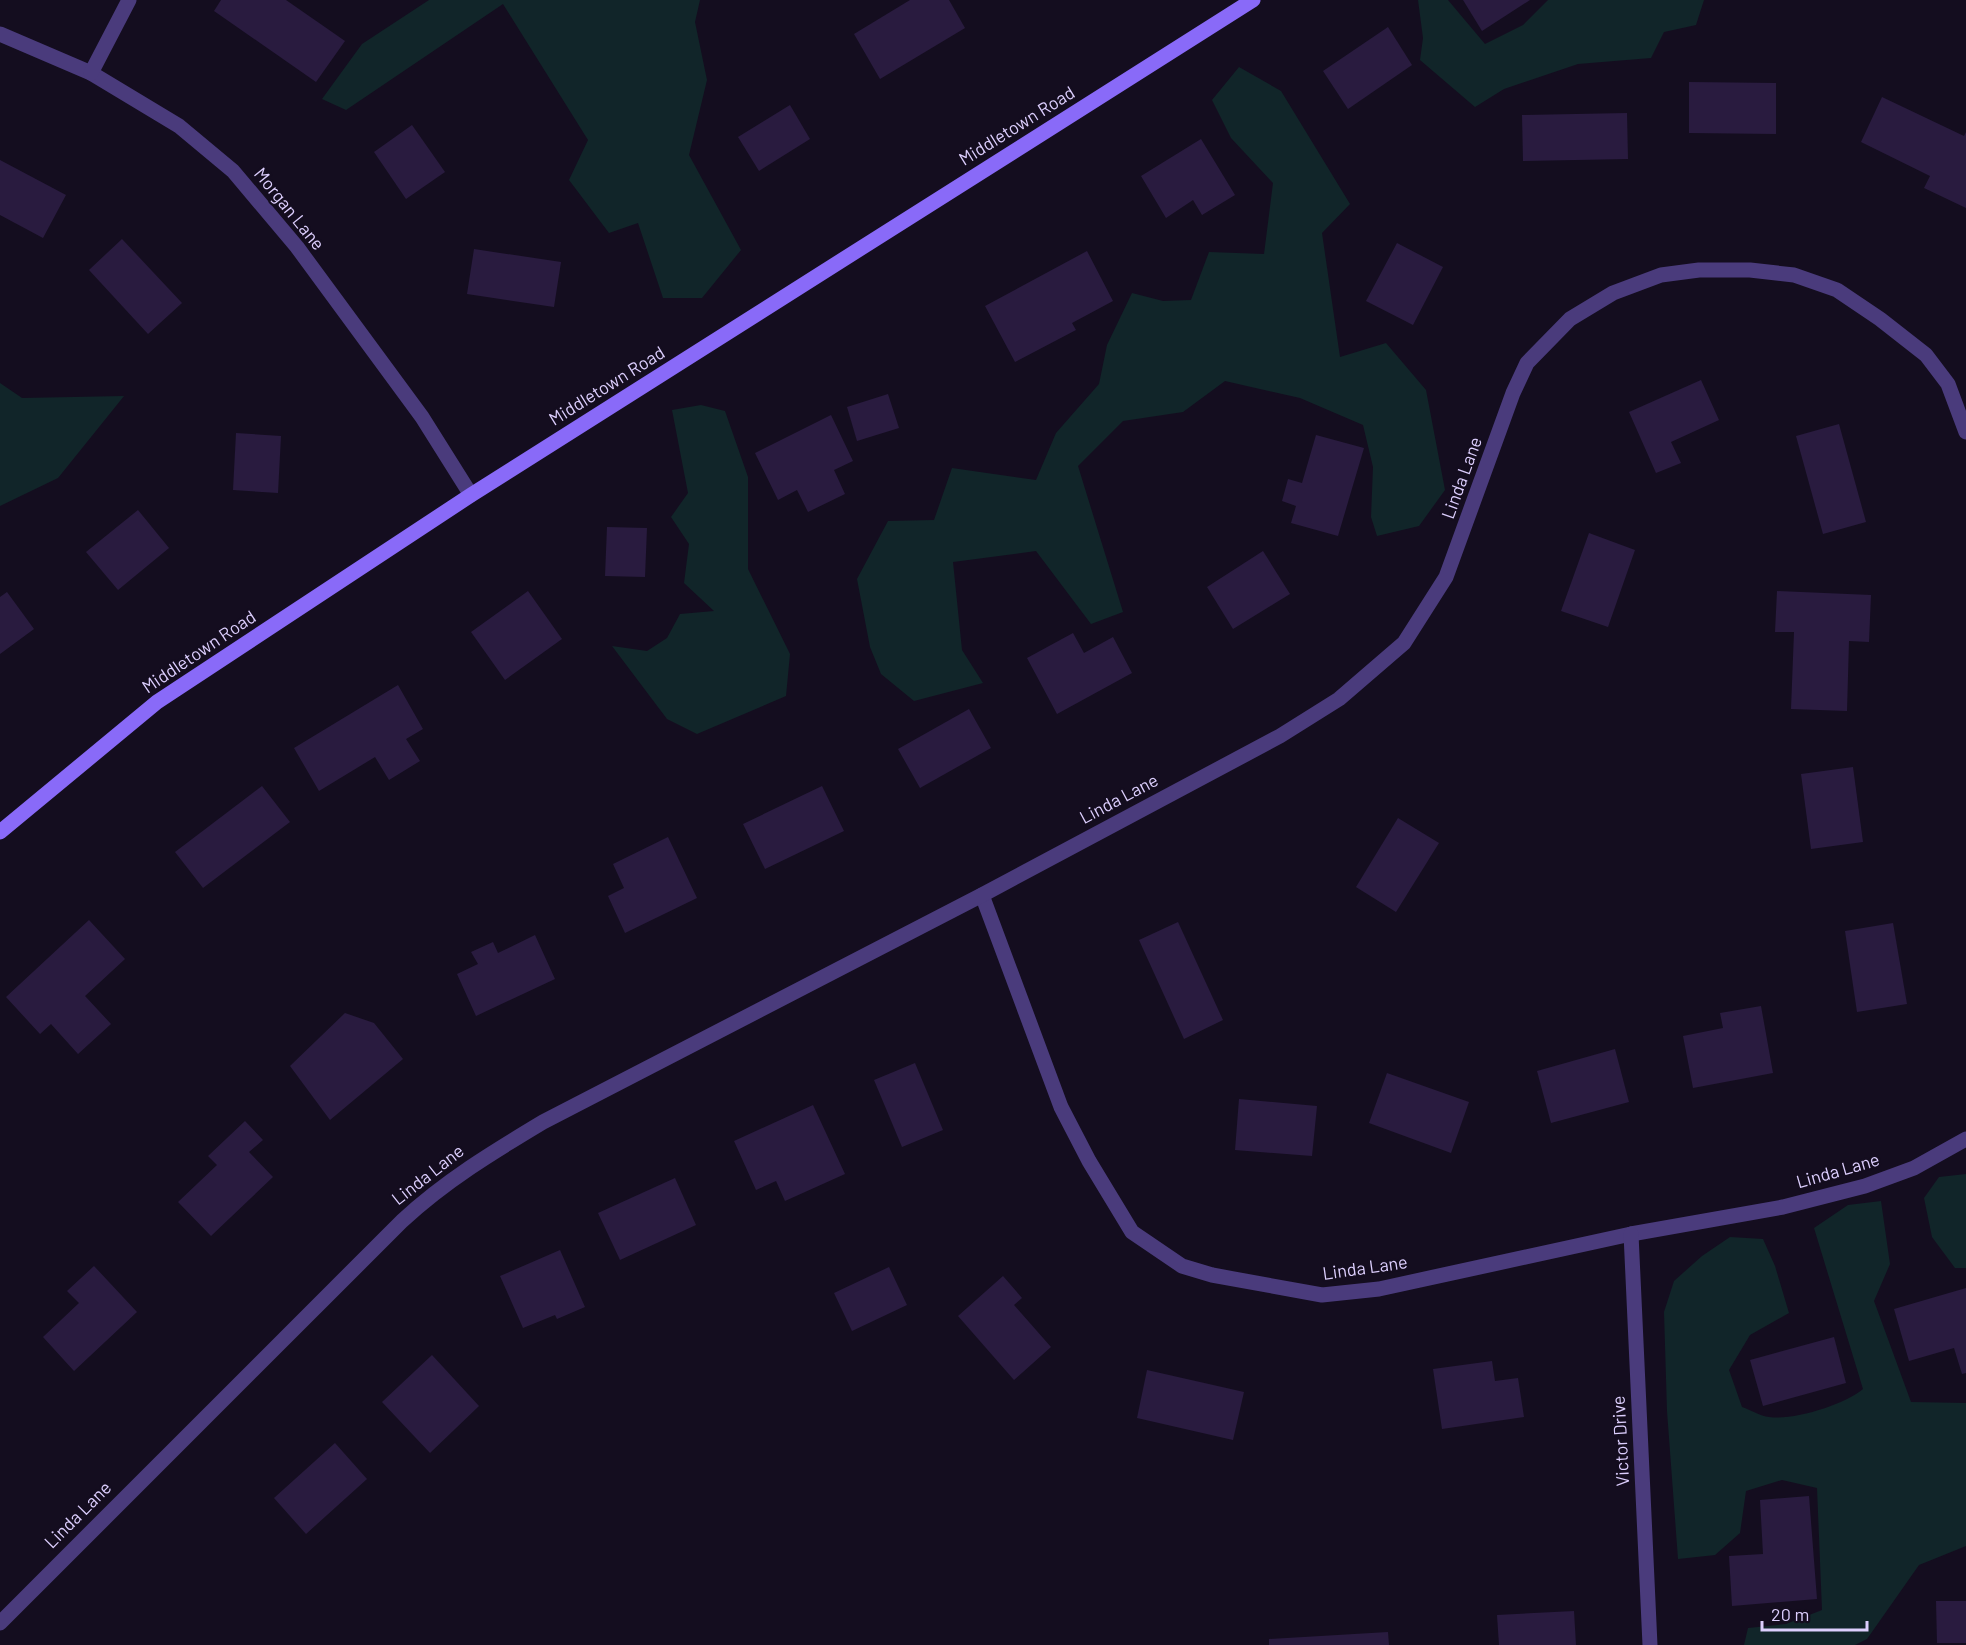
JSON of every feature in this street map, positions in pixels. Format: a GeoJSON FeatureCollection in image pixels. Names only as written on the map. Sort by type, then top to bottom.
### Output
{"type":"FeatureCollection","features":[{"type":"Feature","properties":{"kind":"street"},"geometry":{"type":"LineString","coordinates":[[91,73],[129,0]]}},
{"type":"Feature","properties":{"kind":"street","name":"Middletown Road"},"geometry":{"type":"LineString","coordinates":[[0,832],[157,702],[471,495],[1253,0]]}},
{"type":"Feature","properties":{"kind":"street","name":"Morgan Lane"},"geometry":{"type":"LineString","coordinates":[[0,34],[91,73],[179,126],[233,171],[297,247],[422,417],[471,495]]}},
{"type":"Feature","properties":{"kind":"street","name":"Linda Lane"},"geometry":{"type":"LineString","coordinates":[[0,1623],[249,1372],[436,1190],[477,1161],[543,1122],[982,896],[1280,736],[1339,699],[1404,643],[1446,577],[1513,393],[1527,363],[1570,319],[1613,293],[1661,275],[1699,270],[1750,270],[1794,275],[1837,290],[1880,318],[1926,355],[1948,384],[1966,432]]}},
{"type":"Feature","properties":{"kind":"street","name":"Linda Lane"},"geometry":{"type":"LineString","coordinates":[[982,896],[1061,1107],[1089,1161],[1132,1232],[1182,1266],[1212,1275],[1322,1295],[1379,1289],[1631,1234],[1783,1207],[1865,1186],[1914,1168],[1966,1138]]}},
{"type":"Feature","properties":{"kind":"street","name":"Victor Drive"},"geometry":{"type":"LineString","coordinates":[[1631,1234],[1650,1645]]}},
{"type":"Feature","properties":{"kind":"green space"},"geometry":{"type":"Polygon","coordinates":[[[429,0],[700,0],[695,22],[707,80],[689,155],[741,250],[702,298],[663,298],[638,223],[609,233],[569,180],[588,140],[503,4],[346,110],[322,99],[362,44],[429,0]]]}},
{"type":"Feature","properties":{"kind":"green space"},"geometry":{"type":"Polygon","coordinates":[[[1418,0],[1448,0],[1485,44],[1523,25],[1548,0],[1704,0],[1696,25],[1664,32],[1651,58],[1578,64],[1504,89],[1475,107],[1420,60],[1423,38],[1418,0]]]}},
{"type":"Feature","properties":{"kind":"green space"},"geometry":{"type":"Polygon","coordinates":[[[1239,67],[1281,91],[1350,204],[1322,233],[1340,357],[1386,343],[1426,390],[1445,490],[1419,526],[1377,536],[1371,517],[1373,467],[1363,425],[1300,398],[1225,381],[1183,412],[1123,421],[1078,466],[1123,612],[1091,624],[1036,551],[953,562],[962,650],[983,683],[914,701],[881,674],[870,647],[857,579],[888,521],[934,520],[952,468],[1036,480],[1056,433],[1099,384],[1107,345],[1132,293],[1163,301],[1191,300],[1209,252],[1264,254],[1273,183],[1231,138],[1212,100],[1239,67]]]}},
{"type":"Feature","properties":{"kind":"green space"},"geometry":{"type":"Polygon","coordinates":[[[0,383],[22,398],[124,396],[58,478],[0,506],[0,383]]]}},
{"type":"Feature","properties":{"kind":"green space"},"geometry":{"type":"Polygon","coordinates":[[[701,405],[725,411],[748,477],[748,569],[790,654],[786,696],[697,734],[667,719],[612,646],[647,651],[667,638],[680,614],[714,611],[684,583],[689,544],[671,517],[688,493],[672,410],[701,405]]]}},
{"type":"Feature","properties":{"kind":"green space"},"geometry":{"type":"Polygon","coordinates":[[[1966,1174],[1966,1268],[1955,1268],[1932,1237],[1924,1198],[1939,1177],[1966,1174]]]}},
{"type":"Feature","properties":{"kind":"green space"},"geometry":{"type":"Polygon","coordinates":[[[1881,1201],[1890,1264],[1874,1301],[1911,1402],[1966,1403],[1966,1546],[1919,1565],[1867,1639],[1855,1645],[1744,1645],[1748,1628],[1786,1624],[1822,1610],[1817,1488],[1782,1480],[1746,1491],[1740,1533],[1715,1555],[1678,1559],[1667,1411],[1664,1312],[1674,1281],[1702,1256],[1730,1237],[1763,1239],[1775,1266],[1789,1313],[1750,1335],[1729,1370],[1742,1407],[1779,1418],[1819,1410],[1855,1395],[1863,1389],[1814,1228],[1848,1205],[1881,1201]]]}},
{"type":"Feature","properties":{"kind":"building"},"geometry":{"type":"Polygon","coordinates":[[[221,0],[286,0],[345,41],[316,82],[214,11],[221,0]]]}},
{"type":"Feature","properties":{"kind":"building"},"geometry":{"type":"Polygon","coordinates":[[[910,0],[949,0],[965,28],[880,79],[854,34],[910,0]]]}},
{"type":"Feature","properties":{"kind":"building"},"geometry":{"type":"Polygon","coordinates":[[[1463,0],[1530,0],[1482,31],[1463,0]]]}},
{"type":"Feature","properties":{"kind":"building"},"geometry":{"type":"Polygon","coordinates":[[[1388,27],[1412,65],[1348,109],[1323,71],[1388,27]]]}},
{"type":"Feature","properties":{"kind":"building"},"geometry":{"type":"Polygon","coordinates":[[[1689,82],[1776,83],[1776,134],[1689,133],[1689,82]]]}},
{"type":"Feature","properties":{"kind":"building"},"geometry":{"type":"Polygon","coordinates":[[[1882,97],[1964,136],[1966,132],[1966,208],[1924,188],[1930,176],[1861,142],[1882,97]]]}},
{"type":"Feature","properties":{"kind":"building"},"geometry":{"type":"Polygon","coordinates":[[[790,105],[810,139],[759,171],[738,137],[790,105]]]}},
{"type":"Feature","properties":{"kind":"building"},"geometry":{"type":"Polygon","coordinates":[[[1627,113],[1628,159],[1523,161],[1522,115],[1627,113]]]}},
{"type":"Feature","properties":{"kind":"building"},"geometry":{"type":"Polygon","coordinates":[[[412,125],[445,172],[406,199],[374,152],[412,125]]]}},
{"type":"Feature","properties":{"kind":"building"},"geometry":{"type":"Polygon","coordinates":[[[1201,139],[1235,195],[1202,215],[1193,200],[1166,218],[1141,176],[1201,139]]]}},
{"type":"Feature","properties":{"kind":"building"},"geometry":{"type":"Polygon","coordinates":[[[0,160],[66,195],[43,238],[0,215],[0,160]]]}},
{"type":"Feature","properties":{"kind":"building"},"geometry":{"type":"Polygon","coordinates":[[[122,239],[182,303],[148,334],[89,270],[122,239]]]}},
{"type":"Feature","properties":{"kind":"building"},"geometry":{"type":"Polygon","coordinates":[[[1397,243],[1443,267],[1413,325],[1366,301],[1397,243]]]}},
{"type":"Feature","properties":{"kind":"building"},"geometry":{"type":"Polygon","coordinates":[[[474,249],[561,262],[554,307],[467,294],[474,249]]]}},
{"type":"Feature","properties":{"kind":"building"},"geometry":{"type":"Polygon","coordinates":[[[1087,251],[1113,301],[1072,323],[1076,330],[1015,362],[985,306],[1087,251]]]}},
{"type":"Feature","properties":{"kind":"building"},"geometry":{"type":"Polygon","coordinates":[[[1701,380],[1719,420],[1671,442],[1681,463],[1656,473],[1629,412],[1701,380]]]}},
{"type":"Feature","properties":{"kind":"building"},"geometry":{"type":"Polygon","coordinates":[[[888,394],[899,428],[857,441],[847,407],[888,394]]]}},
{"type":"Feature","properties":{"kind":"building"},"geometry":{"type":"Polygon","coordinates":[[[831,415],[853,461],[834,470],[845,494],[808,512],[797,490],[778,500],[755,453],[831,415]]]}},
{"type":"Feature","properties":{"kind":"building"},"geometry":{"type":"Polygon","coordinates":[[[1839,424],[1866,522],[1823,534],[1796,436],[1839,424]]]}},
{"type":"Feature","properties":{"kind":"building"},"geometry":{"type":"Polygon","coordinates":[[[236,433],[281,436],[278,493],[233,490],[236,433]]]}},
{"type":"Feature","properties":{"kind":"building"},"geometry":{"type":"Polygon","coordinates":[[[1316,435],[1364,448],[1338,536],[1291,523],[1296,506],[1282,501],[1288,479],[1302,483],[1316,435]]]}},
{"type":"Feature","properties":{"kind":"building"},"geometry":{"type":"Polygon","coordinates":[[[138,510],[169,548],[118,590],[86,552],[138,510]]]}},
{"type":"Feature","properties":{"kind":"building"},"geometry":{"type":"Polygon","coordinates":[[[607,527],[647,528],[645,577],[605,576],[607,527]]]}},
{"type":"Feature","properties":{"kind":"building"},"geometry":{"type":"Polygon","coordinates":[[[1589,533],[1635,550],[1608,627],[1561,611],[1589,533]]]}},
{"type":"Feature","properties":{"kind":"building"},"geometry":{"type":"Polygon","coordinates":[[[1263,551],[1290,594],[1233,629],[1207,587],[1263,551]]]}},
{"type":"Feature","properties":{"kind":"building"},"geometry":{"type":"Polygon","coordinates":[[[528,591],[562,639],[505,680],[471,632],[528,591]]]}},
{"type":"Feature","properties":{"kind":"building"},"geometry":{"type":"Polygon","coordinates":[[[1777,591],[1871,595],[1869,642],[1849,641],[1847,711],[1791,709],[1794,632],[1775,632],[1777,591]]]}},
{"type":"Feature","properties":{"kind":"building"},"geometry":{"type":"Polygon","coordinates":[[[7,592],[34,629],[0,654],[0,597],[7,592]]]}},
{"type":"Feature","properties":{"kind":"building"},"geometry":{"type":"Polygon","coordinates":[[[1073,633],[1084,653],[1113,637],[1132,673],[1057,714],[1027,658],[1073,633]]]}},
{"type":"Feature","properties":{"kind":"building"},"geometry":{"type":"Polygon","coordinates":[[[398,685],[423,729],[406,739],[420,761],[389,780],[375,757],[319,791],[294,748],[398,685]]]}},
{"type":"Feature","properties":{"kind":"building"},"geometry":{"type":"Polygon","coordinates":[[[969,709],[991,748],[920,788],[898,749],[969,709]]]}},
{"type":"Feature","properties":{"kind":"building"},"geometry":{"type":"Polygon","coordinates":[[[1853,767],[1863,842],[1811,849],[1801,774],[1853,767]]]}},
{"type":"Feature","properties":{"kind":"building"},"geometry":{"type":"Polygon","coordinates":[[[262,786],[290,822],[203,888],[175,852],[262,786]]]}},
{"type":"Feature","properties":{"kind":"building"},"geometry":{"type":"Polygon","coordinates":[[[822,786],[844,831],[765,869],[743,824],[822,786]]]}},
{"type":"Feature","properties":{"kind":"building"},"geometry":{"type":"Polygon","coordinates":[[[1398,818],[1439,843],[1396,912],[1356,887],[1398,818]]]}},
{"type":"Feature","properties":{"kind":"building"},"geometry":{"type":"Polygon","coordinates":[[[668,837],[697,898],[625,933],[608,896],[624,888],[613,864],[668,837]]]}},
{"type":"Feature","properties":{"kind":"building"},"geometry":{"type":"Polygon","coordinates":[[[89,920],[125,959],[85,996],[111,1024],[78,1054],[51,1024],[40,1034],[6,997],[89,920]]]}},
{"type":"Feature","properties":{"kind":"building"},"geometry":{"type":"Polygon","coordinates":[[[1178,922],[1223,1020],[1184,1039],[1139,940],[1178,922]]]}},
{"type":"Feature","properties":{"kind":"building"},"geometry":{"type":"Polygon","coordinates":[[[1893,923],[1907,1004],[1857,1012],[1845,931],[1893,923]]]}},
{"type":"Feature","properties":{"kind":"building"},"geometry":{"type":"Polygon","coordinates":[[[535,935],[555,979],[476,1016],[457,974],[478,964],[471,952],[493,942],[498,953],[535,935]]]}},
{"type":"Feature","properties":{"kind":"building"},"geometry":{"type":"Polygon","coordinates":[[[1761,1006],[1773,1073],[1693,1088],[1683,1036],[1723,1028],[1720,1013],[1761,1006]]]}},
{"type":"Feature","properties":{"kind":"building"},"geometry":{"type":"Polygon","coordinates":[[[345,1013],[374,1023],[403,1059],[330,1120],[290,1066],[345,1013]]]}},
{"type":"Feature","properties":{"kind":"building"},"geometry":{"type":"Polygon","coordinates":[[[1615,1049],[1629,1102],[1551,1123],[1537,1071],[1615,1049]]]}},
{"type":"Feature","properties":{"kind":"building"},"geometry":{"type":"Polygon","coordinates":[[[915,1063],[943,1130],[902,1147],[874,1080],[915,1063]]]}},
{"type":"Feature","properties":{"kind":"building"},"geometry":{"type":"Polygon","coordinates":[[[1387,1073],[1469,1102],[1451,1153],[1369,1123],[1387,1073]]]}},
{"type":"Feature","properties":{"kind":"building"},"geometry":{"type":"Polygon","coordinates":[[[1239,1099],[1317,1106],[1312,1156],[1235,1150],[1239,1099]]]}},
{"type":"Feature","properties":{"kind":"building"},"geometry":{"type":"Polygon","coordinates":[[[813,1105],[845,1174],[785,1201],[776,1181],[756,1190],[734,1141],[813,1105]]]}},
{"type":"Feature","properties":{"kind":"building"},"geometry":{"type":"Polygon","coordinates":[[[245,1121],[263,1140],[249,1152],[273,1177],[211,1236],[178,1202],[217,1165],[208,1156],[245,1121]]]}},
{"type":"Feature","properties":{"kind":"building"},"geometry":{"type":"Polygon","coordinates":[[[675,1178],[696,1225],[620,1260],[598,1213],[675,1178]]]}},
{"type":"Feature","properties":{"kind":"building"},"geometry":{"type":"Polygon","coordinates":[[[560,1250],[585,1307],[557,1319],[555,1315],[523,1328],[500,1276],[560,1250]]]}},
{"type":"Feature","properties":{"kind":"building"},"geometry":{"type":"Polygon","coordinates":[[[94,1266],[137,1312],[74,1371],[43,1337],[79,1303],[67,1291],[94,1266]]]}},
{"type":"Feature","properties":{"kind":"building"},"geometry":{"type":"Polygon","coordinates":[[[889,1267],[907,1305],[852,1331],[834,1293],[889,1267]]]}},
{"type":"Feature","properties":{"kind":"building"},"geometry":{"type":"Polygon","coordinates":[[[1003,1276],[1022,1298],[1014,1305],[1051,1347],[1014,1380],[958,1316],[1003,1276]]]}},
{"type":"Feature","properties":{"kind":"building"},"geometry":{"type":"Polygon","coordinates":[[[1966,1288],[1966,1373],[1962,1374],[1954,1348],[1909,1361],[1894,1309],[1966,1288]]]}},
{"type":"Feature","properties":{"kind":"building"},"geometry":{"type":"Polygon","coordinates":[[[1834,1337],[1846,1383],[1763,1406],[1750,1360],[1834,1337]]]}},
{"type":"Feature","properties":{"kind":"building"},"geometry":{"type":"Polygon","coordinates":[[[432,1355],[479,1406],[430,1453],[382,1402],[432,1355]]]}},
{"type":"Feature","properties":{"kind":"building"},"geometry":{"type":"Polygon","coordinates":[[[1492,1361],[1495,1381],[1518,1378],[1524,1417],[1442,1429],[1433,1369],[1492,1361]]]}},
{"type":"Feature","properties":{"kind":"building"},"geometry":{"type":"Polygon","coordinates":[[[1147,1370],[1244,1392],[1233,1440],[1137,1418],[1147,1370]]]}},
{"type":"Feature","properties":{"kind":"building"},"geometry":{"type":"Polygon","coordinates":[[[335,1443],[367,1479],[306,1534],[274,1498],[335,1443]]]}},
{"type":"Feature","properties":{"kind":"building"},"geometry":{"type":"Polygon","coordinates":[[[1809,1496],[1817,1599],[1732,1606],[1729,1556],[1763,1554],[1760,1500],[1809,1496]]]}},
{"type":"Feature","properties":{"kind":"building"},"geometry":{"type":"Polygon","coordinates":[[[1936,1601],[1966,1601],[1966,1643],[1937,1643],[1936,1601]]]}},
{"type":"Feature","properties":{"kind":"building"},"geometry":{"type":"Polygon","coordinates":[[[1574,1611],[1576,1645],[1499,1645],[1497,1615],[1574,1611]]]}},
{"type":"Feature","properties":{"kind":"building"},"geometry":{"type":"Polygon","coordinates":[[[1388,1632],[1389,1645],[1269,1645],[1269,1639],[1388,1632]]]}}]}
